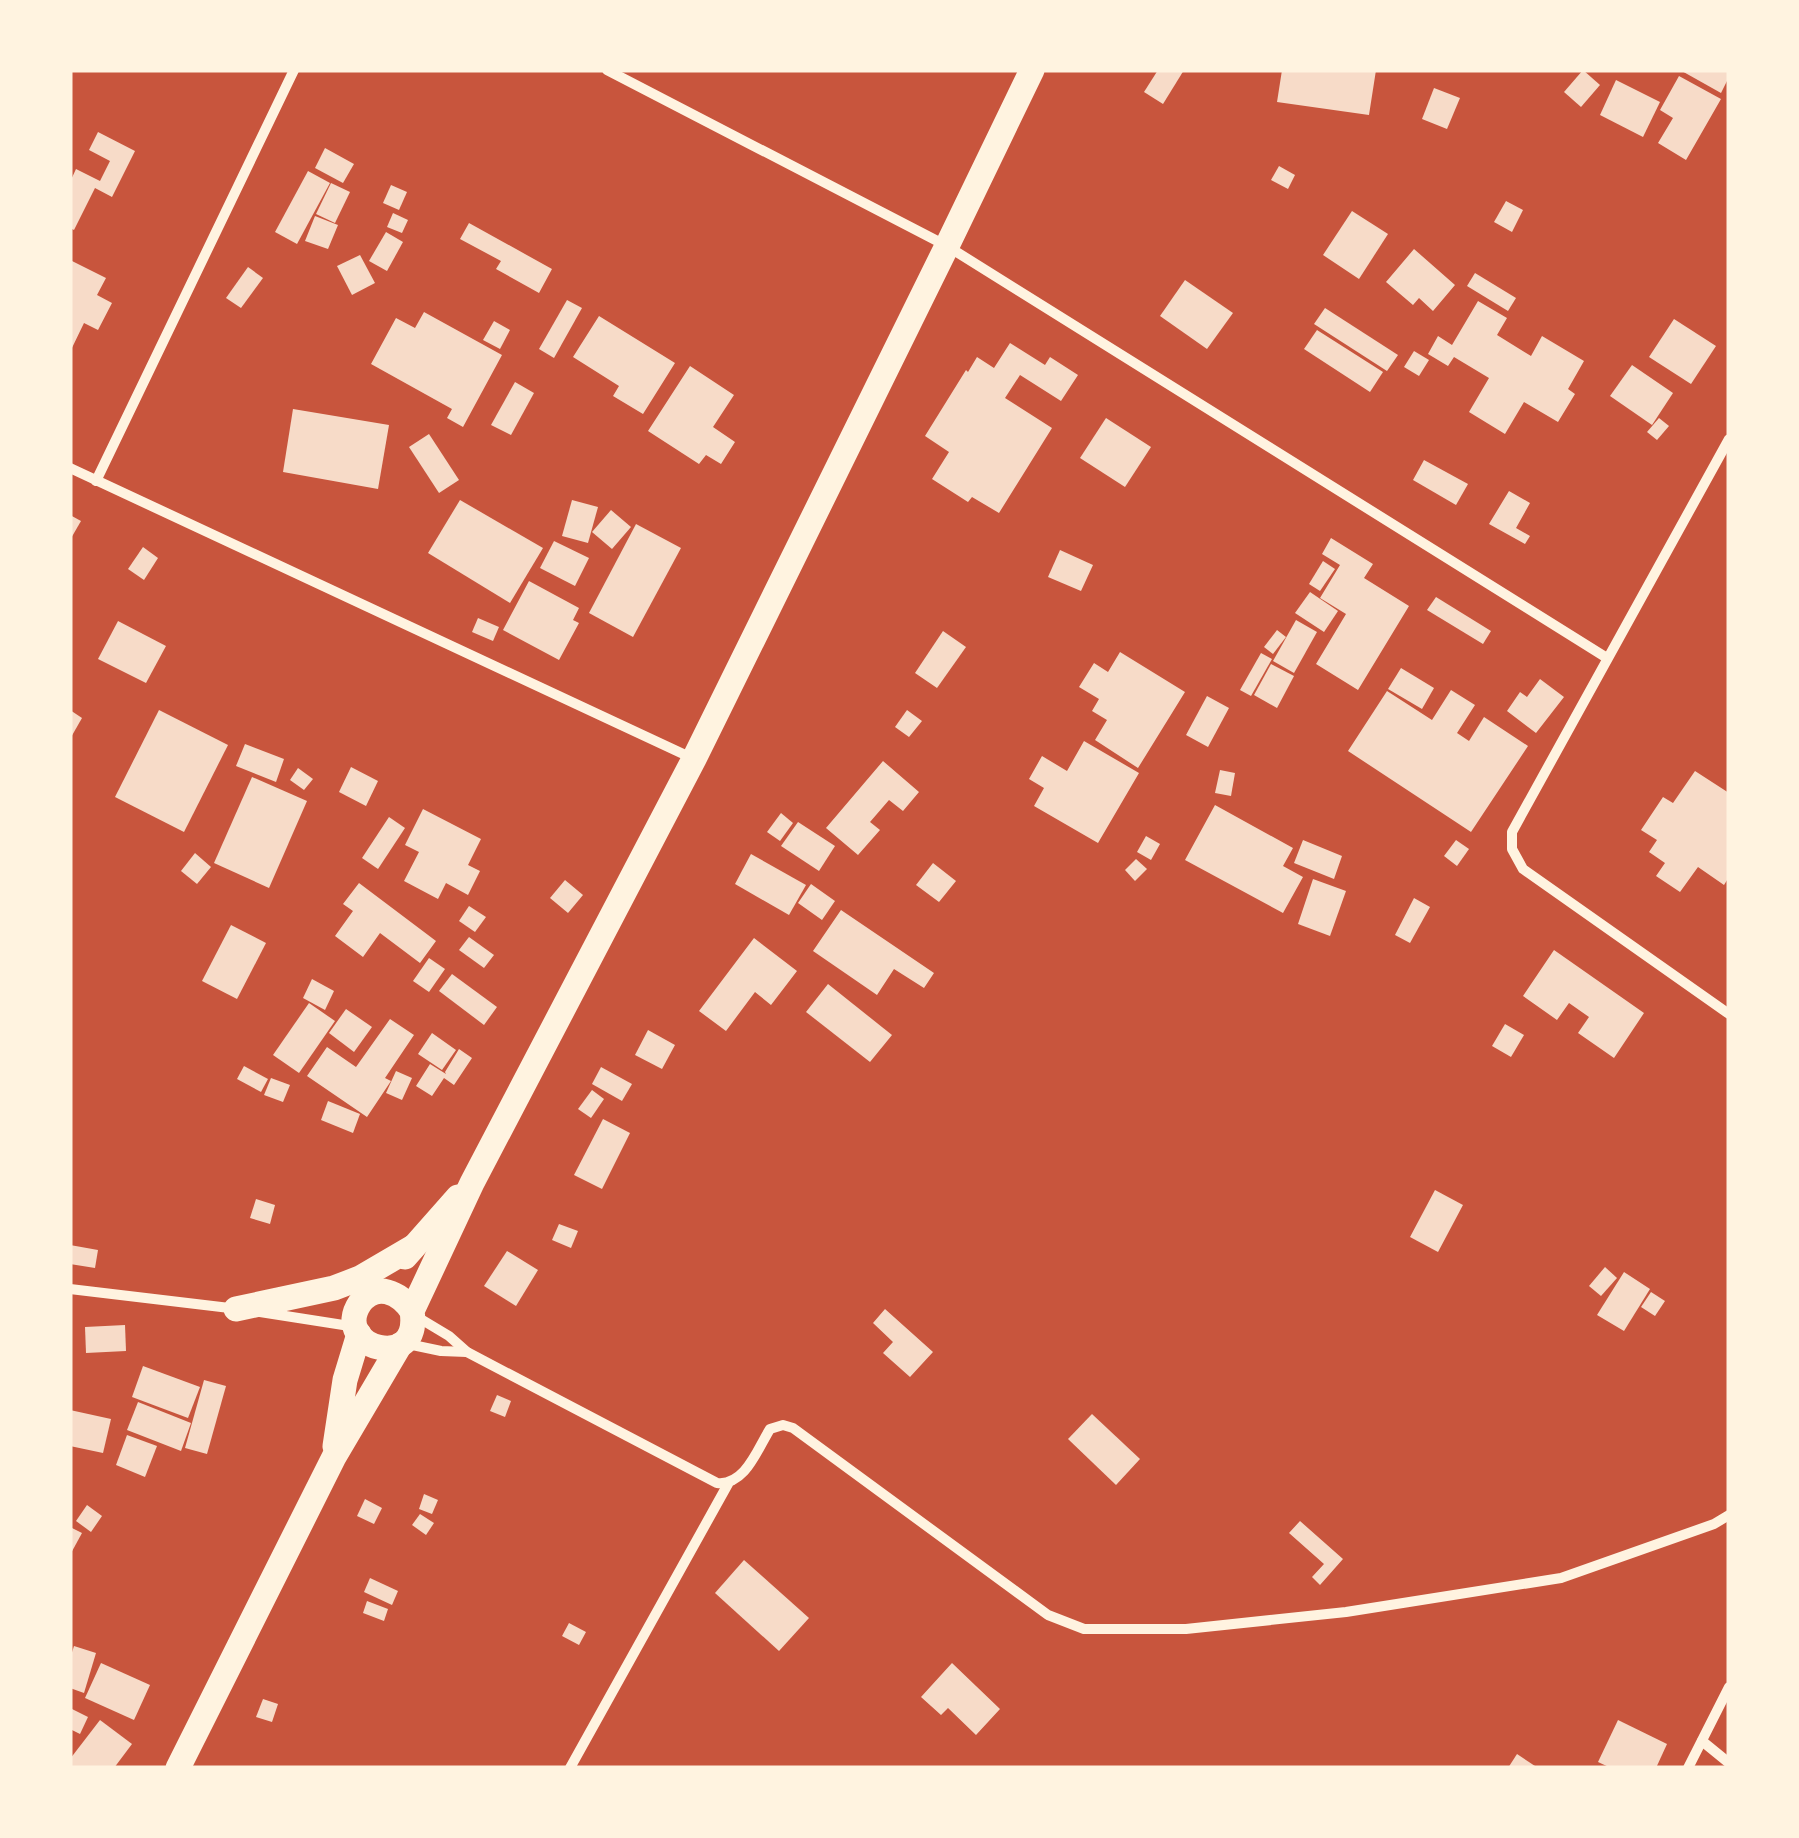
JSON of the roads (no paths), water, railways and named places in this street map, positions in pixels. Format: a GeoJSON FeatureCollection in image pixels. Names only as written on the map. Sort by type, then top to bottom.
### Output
{"type":"FeatureCollection","features":[{"type":"Feature","properties":{"kind":"main road"},"geometry":{"type":"LineString","coordinates":[[178,1768],[334,1457],[412,1331],[412,1312],[472,1183],[694,759],[1032,70]]}},
{"type":"Feature","properties":{"kind":"main road"},"geometry":{"type":"LineString","coordinates":[[334,1457],[360,1304],[379,1291],[412,1247],[472,1183]]}},
{"type":"Feature","properties":{"kind":"main road"},"geometry":{"type":"LineString","coordinates":[[236,1309],[334,1288],[360,1278],[412,1247]]}},
{"type":"Feature","properties":{"kind":"main road"},"geometry":{"type":"LineString","coordinates":[[379,1291],[392,1292],[404,1299],[412,1312]]}},
{"type":"Feature","properties":{"kind":"main road"},"geometry":{"type":"LineString","coordinates":[[357,1330],[366,1343],[377,1348],[401,1344]]}},
{"type":"Feature","properties":{"kind":"street"},"geometry":{"type":"LineString","coordinates":[[96,480],[294,70]]}},
{"type":"Feature","properties":{"kind":"street"},"geometry":{"type":"LineString","coordinates":[[606,70],[948,246],[1607,658]]}},
{"type":"Feature","properties":{"kind":"street"},"geometry":{"type":"LineString","coordinates":[[1729,439],[1512,832],[1512,850],[1524,869],[1729,1014]]}},
{"type":"Feature","properties":{"kind":"street"},"geometry":{"type":"LineString","coordinates":[[70,468],[694,759]]}},
{"type":"Feature","properties":{"kind":"street"},"geometry":{"type":"LineString","coordinates":[[70,1289],[236,1309],[357,1330]]}},
{"type":"Feature","properties":{"kind":"street"},"geometry":{"type":"LineString","coordinates":[[412,1312],[467,1352],[717,1483],[728,1484],[740,1478],[770,1429],[783,1425],[793,1428],[1048,1616],[1084,1629],[1186,1628],[1346,1612],[1561,1578],[1714,1524],[1729,1515]]}},
{"type":"Feature","properties":{"kind":"street"},"geometry":{"type":"LineString","coordinates":[[401,1344],[467,1352]]}},
{"type":"Feature","properties":{"kind":"street"},"geometry":{"type":"LineString","coordinates":[[570,1768],[728,1484]]}},
{"type":"Feature","properties":{"kind":"street"},"geometry":{"type":"LineString","coordinates":[[1688,1768],[1729,1687]]}},
{"type":"Feature","properties":{"kind":"street"},"geometry":{"type":"LineString","coordinates":[[1702,1741],[1729,1762]]}}]}
